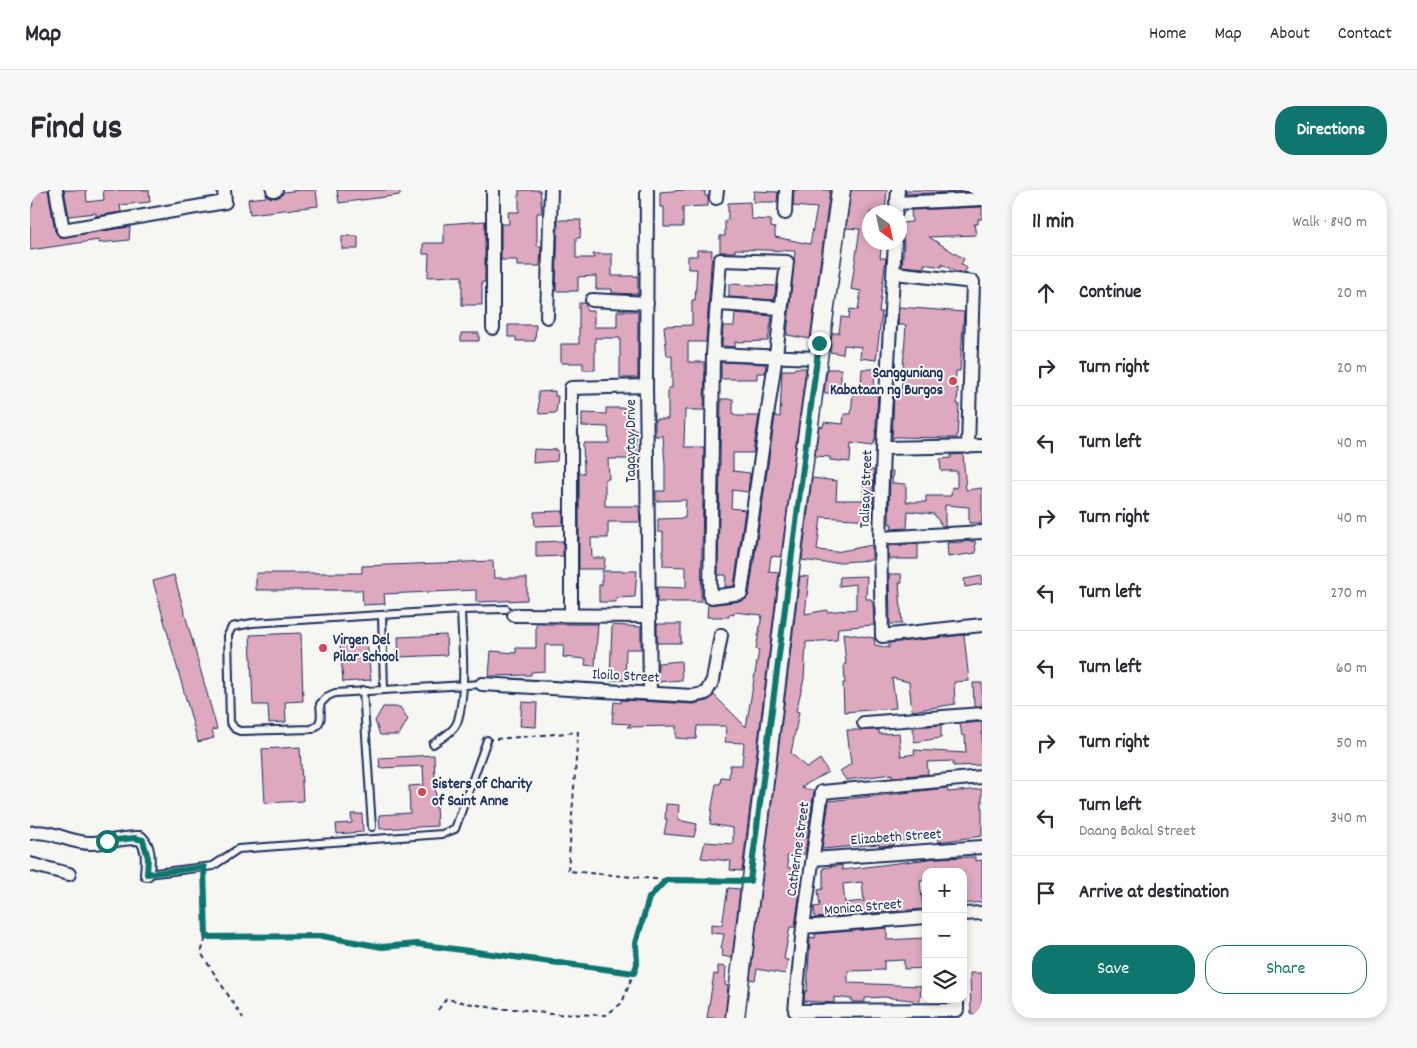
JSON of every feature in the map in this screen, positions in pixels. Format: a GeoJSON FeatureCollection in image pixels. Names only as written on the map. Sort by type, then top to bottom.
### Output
{"type":"FeatureCollection","features":[{"type":"Feature","properties":{"kind":"street"},"geometry":{"type":"LineString","coordinates":[[56,190],[62,230],[225,202],[224,190]]}},
{"type":"Feature","properties":{"kind":"street"},"geometry":{"type":"LineString","coordinates":[[493,190],[493,328]]}},
{"type":"Feature","properties":{"kind":"street"},"geometry":{"type":"LineString","coordinates":[[547,317],[551,190]]}},
{"type":"Feature","properties":{"kind":"street","name":"Tagaytay Drive"},"geometry":{"type":"LineString","coordinates":[[647,190],[646,386],[650,692]]}},
{"type":"Feature","properties":{"kind":"street"},"geometry":{"type":"LineString","coordinates":[[785,213],[786,190]]}},
{"type":"Feature","properties":{"kind":"street"},"geometry":{"type":"LineString","coordinates":[[735,1018],[750,881],[817,358],[841,190]]}},
{"type":"Feature","properties":{"kind":"street"},"geometry":{"type":"LineString","coordinates":[[896,205],[898,190]]}},
{"type":"Feature","properties":{"kind":"street"},"geometry":{"type":"LineString","coordinates":[[907,207],[982,199]]}},
{"type":"Feature","properties":{"kind":"street","name":"Talisay Street"},"geometry":{"type":"LineString","coordinates":[[895,250],[883,448],[880,538],[882,636],[982,625]]}},
{"type":"Feature","properties":{"kind":"street"},"geometry":{"type":"LineString","coordinates":[[720,260],[787,262],[780,308],[776,355],[741,593],[710,597],[713,354],[718,304],[720,260]]}},
{"type":"Feature","properties":{"kind":"street"},"geometry":{"type":"LineString","coordinates":[[895,273],[973,282],[968,447]]}},
{"type":"Feature","properties":{"kind":"street"},"geometry":{"type":"LineString","coordinates":[[592,300],[647,303]]}},
{"type":"Feature","properties":{"kind":"street"},"geometry":{"type":"LineString","coordinates":[[718,304],[780,308]]}},
{"type":"Feature","properties":{"kind":"street"},"geometry":{"type":"LineString","coordinates":[[713,354],[817,358]]}},
{"type":"Feature","properties":{"kind":"street"},"geometry":{"type":"LineString","coordinates":[[571,614],[571,388],[646,386]]}},
{"type":"Feature","properties":{"kind":"street"},"geometry":{"type":"LineString","coordinates":[[883,448],[982,446]]}},
{"type":"Feature","properties":{"kind":"street"},"geometry":{"type":"LineString","coordinates":[[880,538],[982,532]]}},
{"type":"Feature","properties":{"kind":"street"},"geometry":{"type":"LineString","coordinates":[[510,612],[648,616]]}},
{"type":"Feature","properties":{"kind":"street","name":"Iloilo Street"},"geometry":{"type":"LineString","coordinates":[[482,684],[650,692],[693,696],[706,693],[713,680],[720,635]]}},
{"type":"Feature","properties":{"kind":"street"},"geometry":{"type":"LineString","coordinates":[[864,723],[982,714]]}},
{"type":"Feature","properties":{"kind":"street","name":"Catherine Street"},"geometry":{"type":"LineString","coordinates":[[957,1003],[957,1010],[795,1011],[803,927],[821,795],[825,791],[982,777]]}},
{"type":"Feature","properties":{"kind":"street"},"geometry":{"type":"LineString","coordinates":[[30,833],[54,834],[70,841],[93,844],[140,838],[143,840],[148,858],[147,874]]}},
{"type":"Feature","properties":{"kind":"street","name":"Elizabeth Street"},"geometry":{"type":"LineString","coordinates":[[813,858],[982,846]]}},
{"type":"Feature","properties":{"kind":"street"},"geometry":{"type":"LineString","coordinates":[[30,864],[69,874]]}},
{"type":"Feature","properties":{"kind":"street"},"geometry":{"type":"LineString","coordinates":[[967,914],[982,913]]}},
{"type":"Feature","properties":{"kind":"street","name":"Monica Street"},"geometry":{"type":"LineString","coordinates":[[803,927],[922,917]]}},
{"type":"Feature","properties":{"kind":"lane"},"geometry":{"type":"LineString","coordinates":[[433,744],[448,734],[458,721],[462,684],[462,610]]}},
{"type":"Feature","properties":{"kind":"lane"},"geometry":{"type":"LineString","coordinates":[[482,684],[336,693],[328,696],[320,704],[322,719],[319,725],[312,729],[240,731],[235,729],[230,722],[228,635],[232,627],[252,623],[462,610],[510,612]]}},
{"type":"Feature","properties":{"kind":"lane"},"geometry":{"type":"LineString","coordinates":[[382,615],[384,690]]}},
{"type":"Feature","properties":{"kind":"lane"},"geometry":{"type":"LineString","coordinates":[[363,690],[372,827]]}},
{"type":"Feature","properties":{"kind":"lane"},"geometry":{"type":"LineString","coordinates":[[147,874],[213,866],[238,849],[442,834],[455,828],[487,740]]}},
{"type":"Feature","properties":{"kind":"path"},"geometry":{"type":"LineString","coordinates":[[487,740],[578,732],[568,871],[666,880],[750,881]]}},
{"type":"Feature","properties":{"kind":"path"},"geometry":{"type":"LineString","coordinates":[[204,867],[206,937],[201,953],[244,1018]]}},
{"type":"Feature","properties":{"kind":"path"},"geometry":{"type":"LineString","coordinates":[[438,1010],[446,999],[499,1009],[519,1009],[550,1014],[606,1015],[622,1003],[637,964],[636,943],[649,898],[666,880]]}},
{"type":"Feature","properties":{"kind":"path"},"geometry":{"type":"LineString","coordinates":[[206,937],[322,936],[382,947],[417,944],[634,973]]}},
{"type":"Feature","properties":{"kind":"building"},"geometry":{"type":"Polygon","coordinates":[[[48,190],[55,231],[60,237],[130,227],[129,240],[99,243],[99,240],[30,250],[30,215],[31,206],[33,206],[31,191],[48,190]]]}},
{"type":"Feature","properties":{"kind":"building"},"geometry":{"type":"Polygon","coordinates":[[[64,190],[86,190],[87,202],[104,200],[103,190],[149,190],[150,202],[120,205],[121,212],[96,216],[96,213],[69,216],[64,190]]]}},
{"type":"Feature","properties":{"kind":"building"},"geometry":{"type":"Polygon","coordinates":[[[316,190],[318,206],[250,214],[248,199],[266,197],[266,194],[269,197],[276,198],[284,192],[316,190]]]}},
{"type":"Feature","properties":{"kind":"building"},"geometry":{"type":"Polygon","coordinates":[[[337,190],[400,190],[400,195],[339,203],[337,190]]]}},
{"type":"Feature","properties":{"kind":"building"},"geometry":{"type":"Polygon","coordinates":[[[519,190],[540,190],[542,213],[537,213],[537,246],[541,246],[540,266],[517,266],[517,260],[501,260],[501,224],[509,224],[508,212],[519,212],[519,190]]]}},
{"type":"Feature","properties":{"kind":"building"},"geometry":{"type":"Polygon","coordinates":[[[794,190],[830,190],[810,339],[787,335],[795,251],[735,249],[735,252],[720,252],[720,236],[725,236],[725,220],[728,220],[728,203],[750,202],[751,219],[771,220],[771,227],[775,228],[775,237],[810,244],[817,208],[793,206],[794,190]]]}},
{"type":"Feature","properties":{"kind":"building"},"geometry":{"type":"Polygon","coordinates":[[[851,190],[887,190],[886,205],[862,205],[862,250],[881,250],[880,258],[886,258],[879,312],[882,312],[876,360],[860,358],[861,347],[844,345],[843,354],[830,352],[832,333],[839,333],[841,317],[849,318],[850,309],[858,310],[861,291],[851,289],[860,229],[846,228],[851,190]]]}},
{"type":"Feature","properties":{"kind":"building"},"geometry":{"type":"Polygon","coordinates":[[[906,190],[982,190],[982,191],[906,194],[906,190]]]}},
{"type":"Feature","properties":{"kind":"building"},"geometry":{"type":"Polygon","coordinates":[[[705,191],[705,196],[708,196],[708,206],[683,207],[683,227],[664,227],[664,207],[660,207],[660,192],[705,191]]]}},
{"type":"Feature","properties":{"kind":"building"},"geometry":{"type":"Polygon","coordinates":[[[754,191],[778,192],[777,202],[753,202],[754,191]]]}},
{"type":"Feature","properties":{"kind":"building"},"geometry":{"type":"Polygon","coordinates":[[[982,207],[982,219],[978,219],[978,224],[974,224],[976,235],[929,237],[964,259],[961,264],[967,268],[964,273],[956,272],[942,264],[942,267],[924,264],[924,268],[902,266],[903,250],[907,250],[907,222],[912,222],[911,210],[982,207]]]}},
{"type":"Feature","properties":{"kind":"building"},"geometry":{"type":"Polygon","coordinates":[[[558,220],[581,220],[580,238],[576,238],[576,258],[594,258],[593,254],[612,254],[612,276],[638,276],[638,294],[612,293],[612,289],[596,289],[596,276],[578,277],[578,291],[556,291],[558,220]]]}},
{"type":"Feature","properties":{"kind":"building"},"geometry":{"type":"Polygon","coordinates":[[[485,221],[485,282],[482,282],[482,305],[462,305],[462,276],[428,277],[429,254],[423,254],[423,243],[444,243],[444,224],[485,221]]]}},
{"type":"Feature","properties":{"kind":"building"},"geometry":{"type":"Polygon","coordinates":[[[342,236],[358,236],[358,249],[342,249],[342,236]]]}},
{"type":"Feature","properties":{"kind":"building"},"geometry":{"type":"Polygon","coordinates":[[[697,250],[712,250],[706,342],[688,342],[688,362],[705,362],[704,410],[685,410],[684,447],[704,447],[701,602],[657,602],[657,587],[686,588],[686,567],[663,566],[663,532],[658,532],[658,519],[685,518],[686,500],[656,501],[656,491],[665,491],[665,465],[663,436],[655,436],[655,419],[668,419],[668,388],[672,388],[672,356],[667,356],[664,326],[692,325],[692,300],[695,300],[697,269],[688,269],[688,256],[697,256],[697,250]]]}},
{"type":"Feature","properties":{"kind":"building"},"geometry":{"type":"Polygon","coordinates":[[[729,284],[776,286],[774,300],[729,297],[729,284]]]}},
{"type":"Feature","properties":{"kind":"building"},"geometry":{"type":"Polygon","coordinates":[[[579,303],[585,303],[587,311],[594,311],[594,327],[617,327],[617,311],[638,311],[638,378],[620,378],[620,338],[595,338],[595,370],[583,370],[583,363],[561,363],[561,344],[579,344],[579,303]]]}},
{"type":"Feature","properties":{"kind":"building"},"geometry":{"type":"Polygon","coordinates":[[[899,307],[964,312],[960,371],[956,371],[955,388],[958,388],[957,404],[959,404],[957,438],[894,437],[892,440],[894,395],[901,395],[906,325],[898,325],[899,307]]]}},
{"type":"Feature","properties":{"kind":"building"},"geometry":{"type":"Polygon","coordinates":[[[735,313],[772,316],[768,341],[735,342],[735,347],[722,346],[723,326],[734,326],[735,313]]]}},
{"type":"Feature","properties":{"kind":"building"},"geometry":{"type":"Polygon","coordinates":[[[508,325],[536,325],[535,341],[516,341],[516,337],[508,337],[508,325]]]}},
{"type":"Feature","properties":{"kind":"building"},"geometry":{"type":"Polygon","coordinates":[[[461,333],[479,333],[479,341],[461,341],[461,333]]]}},
{"type":"Feature","properties":{"kind":"building"},"geometry":{"type":"Polygon","coordinates":[[[721,362],[766,364],[765,373],[757,373],[757,379],[721,379],[721,362]]]}},
{"type":"Feature","properties":{"kind":"building"},"geometry":{"type":"Polygon","coordinates":[[[795,368],[806,368],[781,557],[771,556],[769,572],[779,573],[742,871],[730,870],[731,861],[701,858],[705,842],[733,844],[733,828],[710,824],[716,784],[720,784],[721,777],[729,778],[730,765],[742,765],[744,743],[725,742],[726,726],[697,726],[696,739],[688,739],[676,738],[676,726],[627,727],[631,724],[612,723],[614,702],[621,703],[621,700],[693,704],[708,701],[714,695],[746,727],[759,650],[756,649],[762,615],[734,612],[734,615],[729,614],[729,617],[707,617],[708,605],[742,601],[749,595],[775,416],[780,417],[782,370],[794,370],[795,368]]]}},
{"type":"Feature","properties":{"kind":"building"},"geometry":{"type":"Polygon","coordinates":[[[827,369],[841,369],[841,384],[861,386],[862,369],[875,369],[874,387],[875,394],[878,394],[875,440],[872,446],[851,443],[850,462],[830,460],[830,457],[815,456],[819,426],[823,427],[824,422],[843,424],[844,414],[851,414],[853,393],[824,393],[827,369]]]}},
{"type":"Feature","properties":{"kind":"building"},"geometry":{"type":"Polygon","coordinates":[[[555,391],[555,396],[558,396],[556,413],[539,414],[538,392],[555,391]]]}},
{"type":"Feature","properties":{"kind":"building"},"geometry":{"type":"Polygon","coordinates":[[[721,399],[733,399],[733,414],[737,416],[759,416],[753,453],[733,453],[733,471],[750,473],[748,492],[732,490],[731,508],[745,510],[734,586],[725,587],[726,575],[718,575],[721,399]]]}},
{"type":"Feature","properties":{"kind":"building"},"geometry":{"type":"Polygon","coordinates":[[[606,408],[632,408],[632,429],[636,429],[636,459],[608,459],[609,479],[605,479],[605,506],[639,506],[640,522],[608,522],[608,538],[591,538],[592,558],[605,558],[604,569],[579,569],[579,473],[584,473],[583,443],[609,443],[608,427],[582,426],[582,413],[606,414],[606,408]]]}},
{"type":"Feature","properties":{"kind":"building"},"geometry":{"type":"Polygon","coordinates":[[[534,449],[558,450],[557,461],[533,463],[534,449]]]}},
{"type":"Feature","properties":{"kind":"building"},"geometry":{"type":"Polygon","coordinates":[[[963,454],[966,490],[982,488],[982,523],[969,523],[969,507],[945,505],[945,526],[942,526],[934,514],[908,511],[907,528],[891,529],[892,524],[889,524],[890,471],[893,471],[892,483],[906,484],[906,502],[926,502],[926,496],[951,496],[952,487],[957,488],[957,471],[941,471],[940,459],[951,458],[951,455],[963,454]]]}},
{"type":"Feature","properties":{"kind":"building"},"geometry":{"type":"Polygon","coordinates":[[[864,470],[874,470],[872,520],[821,517],[817,550],[836,552],[872,545],[872,560],[825,563],[802,560],[812,478],[837,481],[836,500],[863,500],[864,470]]]}},
{"type":"Feature","properties":{"kind":"building"},"geometry":{"type":"Polygon","coordinates":[[[563,511],[563,525],[535,526],[534,512],[563,511]]]}},
{"type":"Feature","properties":{"kind":"building"},"geometry":{"type":"Polygon","coordinates":[[[563,541],[563,556],[536,557],[536,542],[563,541]]]}},
{"type":"Feature","properties":{"kind":"building"},"geometry":{"type":"Polygon","coordinates":[[[975,541],[976,553],[948,557],[947,543],[975,541]]]}},
{"type":"Feature","properties":{"kind":"building"},"geometry":{"type":"Polygon","coordinates":[[[918,544],[918,559],[889,559],[888,546],[918,544]]]}},
{"type":"Feature","properties":{"kind":"building","name":"Virgen Del Pilar School"},"geometry":{"type":"Polygon","coordinates":[[[493,561],[494,578],[527,578],[527,600],[476,602],[476,590],[384,594],[385,604],[363,605],[362,590],[256,590],[256,573],[362,573],[362,566],[493,561]]]}},
{"type":"Feature","properties":{"kind":"building"},"geometry":{"type":"Polygon","coordinates":[[[602,571],[637,571],[635,597],[616,598],[616,602],[599,602],[599,585],[602,585],[602,571]]]}},
{"type":"Feature","properties":{"kind":"building"},"geometry":{"type":"Polygon","coordinates":[[[889,574],[901,574],[902,583],[899,583],[902,624],[890,624],[889,574]]]}},
{"type":"Feature","properties":{"kind":"building"},"geometry":{"type":"Polygon","coordinates":[[[174,575],[217,729],[212,730],[214,738],[198,742],[153,581],[174,575]]]}},
{"type":"Feature","properties":{"kind":"building"},"geometry":{"type":"Polygon","coordinates":[[[800,576],[809,577],[805,614],[827,610],[827,612],[856,609],[856,584],[839,586],[840,577],[867,576],[866,599],[871,599],[873,604],[874,625],[838,628],[837,640],[806,642],[804,679],[796,711],[799,712],[791,753],[807,768],[820,759],[828,772],[801,787],[814,791],[805,854],[787,856],[788,868],[798,868],[795,881],[801,882],[795,927],[790,927],[784,959],[788,960],[785,974],[757,969],[755,980],[750,979],[800,576]]]}},
{"type":"Feature","properties":{"kind":"building"},"geometry":{"type":"Polygon","coordinates":[[[982,576],[982,584],[965,587],[964,579],[982,576]]]}},
{"type":"Feature","properties":{"kind":"building"},"geometry":{"type":"Polygon","coordinates":[[[536,624],[598,624],[595,666],[585,665],[586,659],[563,657],[564,645],[545,645],[545,671],[531,672],[531,675],[489,676],[491,651],[516,653],[516,648],[536,648],[536,624]]]}},
{"type":"Feature","properties":{"kind":"building"},"geometry":{"type":"Polygon","coordinates":[[[657,624],[681,624],[681,643],[657,643],[657,624]]]}},
{"type":"Feature","properties":{"kind":"building"},"geometry":{"type":"Polygon","coordinates":[[[612,625],[641,627],[641,649],[626,649],[625,680],[610,680],[612,625]]]}},
{"type":"Feature","properties":{"kind":"building"},"geometry":{"type":"Polygon","coordinates":[[[301,633],[303,701],[285,702],[286,722],[269,723],[268,705],[253,705],[250,635],[301,633]]]}},
{"type":"Feature","properties":{"kind":"building"},"geometry":{"type":"Polygon","coordinates":[[[843,633],[874,638],[875,645],[889,648],[889,643],[964,635],[969,681],[954,682],[955,704],[912,711],[909,682],[892,678],[896,708],[844,712],[843,683],[845,683],[844,664],[846,664],[843,633]]]}},
{"type":"Feature","properties":{"kind":"building"},"geometry":{"type":"Polygon","coordinates":[[[446,635],[447,655],[399,657],[398,637],[446,635]]]}},
{"type":"Feature","properties":{"kind":"building"},"geometry":{"type":"Polygon","coordinates":[[[367,641],[371,680],[343,682],[340,643],[367,641]]]}},
{"type":"Feature","properties":{"kind":"building"},"geometry":{"type":"Polygon","coordinates":[[[681,661],[682,680],[658,682],[658,663],[681,661]]]}},
{"type":"Feature","properties":{"kind":"building"},"geometry":{"type":"Polygon","coordinates":[[[973,683],[982,683],[982,706],[974,706],[973,683]]]}},
{"type":"Feature","properties":{"kind":"building"},"geometry":{"type":"Polygon","coordinates":[[[522,702],[537,703],[536,727],[520,726],[522,702]]]}},
{"type":"Feature","properties":{"kind":"building"},"geometry":{"type":"Polygon","coordinates":[[[383,707],[400,707],[408,719],[399,735],[380,735],[375,721],[383,707]]]}},
{"type":"Feature","properties":{"kind":"building"},"geometry":{"type":"Polygon","coordinates":[[[982,722],[982,765],[953,766],[953,761],[927,762],[928,774],[892,777],[892,774],[846,780],[840,771],[851,764],[847,730],[879,730],[879,734],[899,733],[901,756],[915,754],[914,750],[966,753],[965,735],[962,736],[960,724],[982,722]]]}},
{"type":"Feature","properties":{"kind":"building"},"geometry":{"type":"Polygon","coordinates":[[[941,725],[941,738],[914,742],[913,727],[941,725]]]}},
{"type":"Feature","properties":{"kind":"building"},"geometry":{"type":"Polygon","coordinates":[[[300,747],[303,801],[265,803],[262,749],[300,747]]]}},
{"type":"Feature","properties":{"kind":"building","name":"Sisters of Charity of Saint Anne"},"geometry":{"type":"Polygon","coordinates":[[[434,755],[437,826],[380,829],[379,815],[410,813],[409,786],[424,785],[423,766],[380,768],[379,758],[434,755]]]}},
{"type":"Feature","properties":{"kind":"building"},"geometry":{"type":"Polygon","coordinates":[[[947,788],[948,792],[982,789],[982,836],[938,842],[937,836],[894,842],[894,845],[879,846],[879,844],[822,849],[829,801],[947,788]]]}},
{"type":"Feature","properties":{"kind":"building"},"geometry":{"type":"Polygon","coordinates":[[[666,804],[679,805],[678,820],[697,824],[694,837],[664,834],[667,819],[665,819],[666,804]]]}},
{"type":"Feature","properties":{"kind":"building"},"geometry":{"type":"Polygon","coordinates":[[[351,814],[362,814],[363,832],[337,834],[336,824],[352,823],[351,814]]]}},
{"type":"Feature","properties":{"kind":"building"},"geometry":{"type":"Polygon","coordinates":[[[975,857],[975,861],[982,860],[982,902],[967,904],[967,868],[922,868],[922,881],[920,881],[922,909],[815,918],[814,907],[820,906],[818,890],[823,889],[823,868],[842,865],[842,870],[937,858],[975,857]],[[862,882],[843,884],[845,903],[864,901],[862,882]]]}},
{"type":"Feature","properties":{"kind":"building"},"geometry":{"type":"Polygon","coordinates":[[[728,888],[740,889],[732,958],[722,956],[723,949],[721,949],[724,934],[711,933],[711,924],[722,925],[728,888]]]}},
{"type":"Feature","properties":{"kind":"building"},"geometry":{"type":"Polygon","coordinates":[[[887,928],[887,940],[922,938],[922,968],[904,969],[904,960],[884,961],[884,970],[848,971],[848,983],[921,986],[920,1001],[884,997],[865,998],[865,1002],[852,1002],[852,999],[834,997],[834,1003],[804,1001],[805,991],[807,991],[810,937],[815,938],[815,934],[887,928]]]}},
{"type":"Feature","properties":{"kind":"building"},"geometry":{"type":"Polygon","coordinates":[[[718,966],[726,967],[725,985],[728,986],[725,1018],[707,1018],[714,974],[718,975],[718,966]]]}},
{"type":"Feature","properties":{"kind":"building"},"geometry":{"type":"Polygon","coordinates":[[[970,973],[982,973],[982,1018],[971,1013],[970,973]]]}},
{"type":"Feature","properties":{"kind":"place","name":"Sangguniang Kabataan ng Burgos"},"geometry":{"type":"Point","coordinates":[953,381]}},
{"type":"Feature","properties":{"kind":"place","name":"Virgen Del Pilar School"},"geometry":{"type":"Point","coordinates":[323,648]}},
{"type":"Feature","properties":{"kind":"place","name":"Sisters of Charity of Saint Anne"},"geometry":{"type":"Point","coordinates":[422,792]}},
{"type":"Feature","properties":{"kind":"route"},"geometry":{"type":"LineString","coordinates":[[107,841],[135,838],[143,840],[148,858],[147,874],[204,867],[206,937],[322,936],[382,947],[417,944],[464,951],[509,954],[634,973],[637,964],[636,943],[649,898],[666,880],[750,881],[819,343]]}}]}
